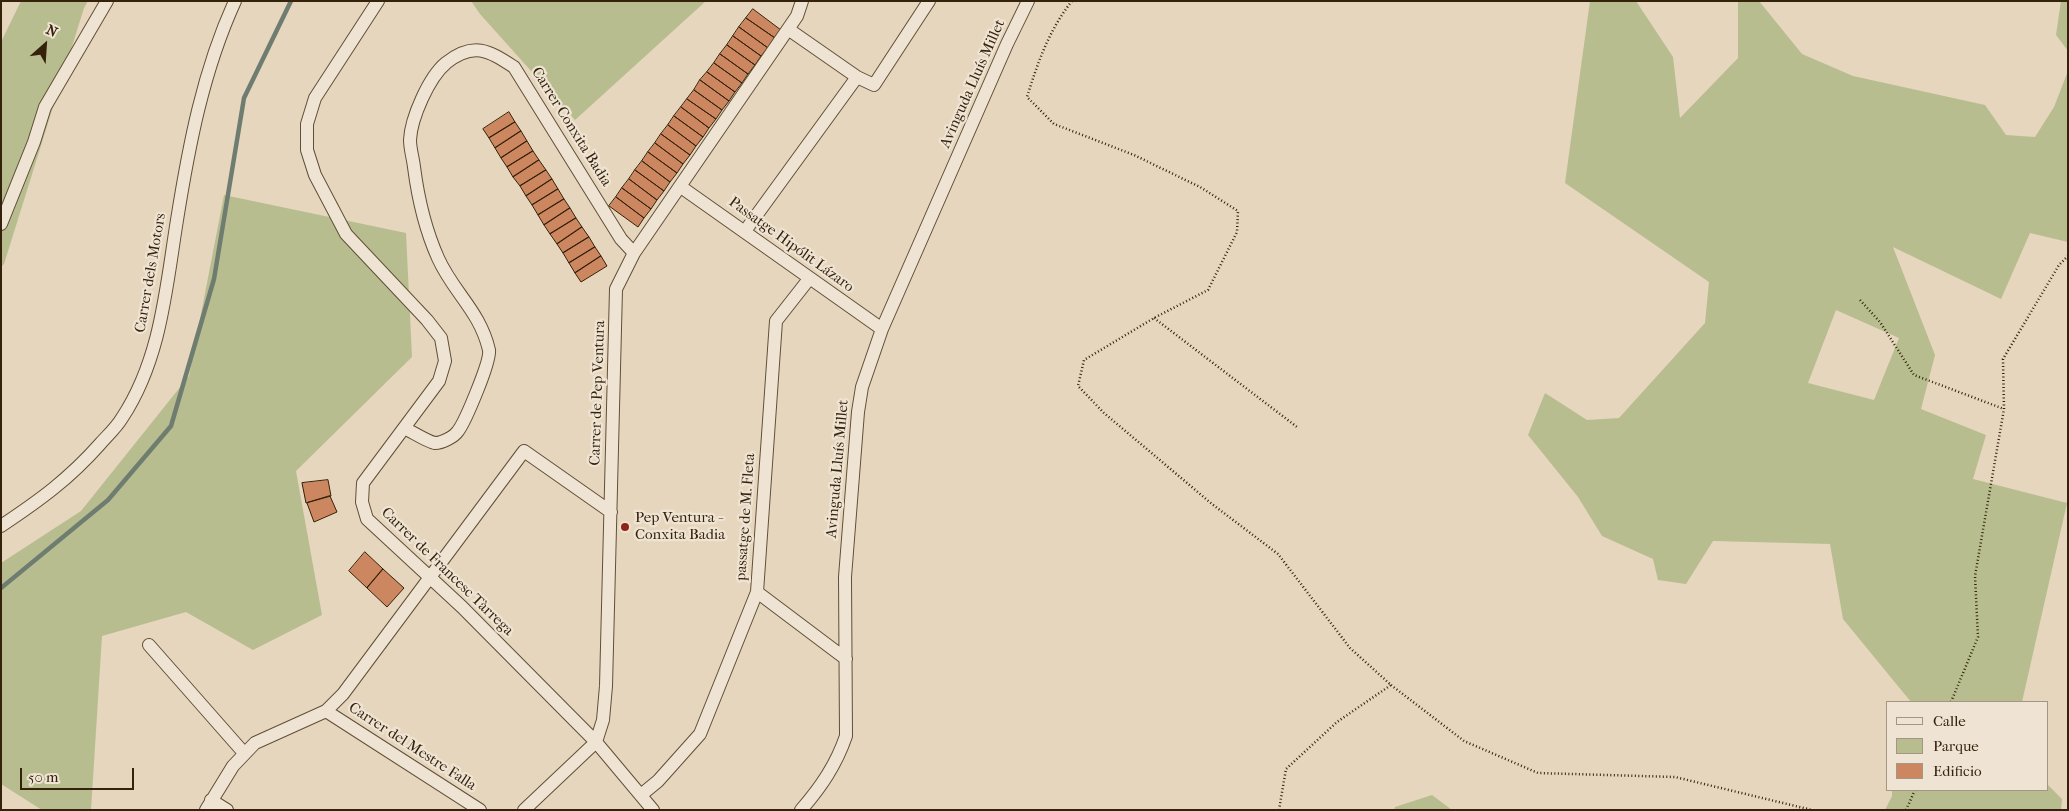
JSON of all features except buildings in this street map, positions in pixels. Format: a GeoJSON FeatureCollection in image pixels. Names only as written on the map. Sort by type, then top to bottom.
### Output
{"type":"FeatureCollection","features":[{"type":"Feature","properties":{"kind":"street"},"geometry":{"type":"LineString","coordinates":[[1,224],[34,142],[45,107],[107,1]]}},
{"type":"Feature","properties":{"kind":"street","name":"Carrer dels Motors"},"geometry":{"type":"LineString","coordinates":[[1,526],[59,486],[82,464],[121,420],[136,396],[161,322],[184,174],[195,121],[211,62],[235,1]]}},
{"type":"Feature","properties":{"kind":"street","name":"Carrer de Francesc Tàrrega"},"geometry":{"type":"LineString","coordinates":[[378,1],[315,98],[307,124],[307,150],[315,174],[346,234],[427,320],[441,338],[444,361],[439,382],[363,484],[362,502],[367,519],[430,577],[596,742],[654,810]]}},
{"type":"Feature","properties":{"kind":"street","name":"Carrer de Pep Ventura"},"geometry":{"type":"LineString","coordinates":[[524,810],[596,742],[603,720],[606,686],[616,289],[634,253],[797,16],[802,1]]}},
{"type":"Feature","properties":{"kind":"street"},"geometry":{"type":"LineString","coordinates":[[788,29],[857,77],[874,85],[929,1]]}},
{"type":"Feature","properties":{"kind":"street","name":"Avinguda Lluís Millet"},"geometry":{"type":"LineString","coordinates":[[801,810],[818,791],[837,761],[846,736],[845,577],[858,412],[862,387],[882,329],[1007,44],[1028,1]]}},
{"type":"Feature","properties":{"kind":"street","name":"Carrer Conxita Badia"},"geometry":{"type":"LineString","coordinates":[[404,428],[434,443],[446,440],[458,432],[483,377],[490,354],[483,328],[438,260],[424,221],[414,170],[410,140],[414,117],[427,87],[445,64],[467,50],[490,52],[514,67],[621,239],[634,253]]}},
{"type":"Feature","properties":{"kind":"street"},"geometry":{"type":"LineString","coordinates":[[745,231],[857,77]]}},
{"type":"Feature","properties":{"kind":"street","name":"Passatge Hipólit Lázaro"},"geometry":{"type":"LineString","coordinates":[[680,187],[882,329]]}},
{"type":"Feature","properties":{"kind":"street","name":"passatge de M. Fleta"},"geometry":{"type":"LineString","coordinates":[[641,795],[658,781],[700,734],[757,592],[776,322],[809,279]]}},
{"type":"Feature","properties":{"kind":"street"},"geometry":{"type":"LineString","coordinates":[[227,810],[209,805],[233,766],[255,743],[326,711],[343,694],[524,451],[611,512]]}},
{"type":"Feature","properties":{"kind":"street"},"geometry":{"type":"LineString","coordinates":[[757,592],[846,658]]}},
{"type":"Feature","properties":{"kind":"street"},"geometry":{"type":"LineString","coordinates":[[149,646],[244,753]]}},
{"type":"Feature","properties":{"kind":"street","name":"Carrer del Mestre Falla"},"geometry":{"type":"LineString","coordinates":[[326,711],[480,810]]}},
{"type":"Feature","properties":{"kind":"path"},"geometry":{"type":"LineString","coordinates":[[1072,1],[1060,16],[1039,57],[1028,97],[1054,124],[1134,155],[1200,187],[1238,211],[1236,232],[1208,290],[1154,318],[1084,360],[1078,386],[1104,413],[1212,504],[1278,554],[1350,648],[1391,685],[1464,741],[1538,773],[1675,777],[1812,810]]}},
{"type":"Feature","properties":{"kind":"path"},"geometry":{"type":"LineString","coordinates":[[1951,701],[1978,637],[1975,576],[2004,409],[2003,359],[2059,265],[2068,256]]}},
{"type":"Feature","properties":{"kind":"path"},"geometry":{"type":"LineString","coordinates":[[1860,300],[1880,322],[1914,375],[2004,409]]}},
{"type":"Feature","properties":{"kind":"path"},"geometry":{"type":"LineString","coordinates":[[1154,318],[1296,427]]}},
{"type":"Feature","properties":{"kind":"path"},"geometry":{"type":"LineString","coordinates":[[1279,810],[1286,769],[1336,722],[1391,685]]}},
{"type":"Feature","properties":{"kind":"path"},"geometry":{"type":"LineString","coordinates":[[1906,810],[1915,791]]}},
{"type":"Feature","properties":{"kind":"green space"},"geometry":{"type":"Polygon","coordinates":[[[21,1],[88,1],[84,8],[4,264],[1,267],[1,42],[21,1]]]}},
{"type":"Feature","properties":{"kind":"green space"},"geometry":{"type":"Polygon","coordinates":[[[471,1],[706,1],[575,120],[480,14],[471,1]]]}},
{"type":"Feature","properties":{"kind":"green space"},"geometry":{"type":"Polygon","coordinates":[[[1590,1],[1636,1],[1673,57],[1680,118],[1738,58],[1738,1],[1759,1],[1802,54],[1853,76],[1985,105],[2006,135],[2035,137],[2054,107],[2068,71],[2068,242],[2030,233],[2001,299],[1893,247],[1935,355],[1921,409],[1986,435],[1973,479],[2067,503],[2022,701],[1910,701],[1843,619],[1830,544],[1713,541],[1686,584],[1658,580],[1653,559],[1602,536],[1578,497],[1528,435],[1545,393],[1587,420],[1619,418],[1705,323],[1709,282],[1565,183],[1590,1]],[[1836,310],[1808,383],[1874,400],[1899,338],[1836,310]]]}},
{"type":"Feature","properties":{"kind":"green space"},"geometry":{"type":"Polygon","coordinates":[[[2061,1],[2068,1],[2068,51],[2056,35],[2061,1]]]}},
{"type":"Feature","properties":{"kind":"green space"},"geometry":{"type":"Polygon","coordinates":[[[224,195],[406,233],[412,357],[296,471],[322,615],[253,650],[186,612],[102,636],[91,810],[42,810],[1,784],[1,563],[81,511],[189,376],[224,195]]]}},
{"type":"Feature","properties":{"kind":"green space"},"geometry":{"type":"Polygon","coordinates":[[[2049,786],[2062,799],[2061,810],[1885,810],[1892,796],[1892,791],[2049,791],[2049,786]]]}},
{"type":"Feature","properties":{"kind":"green space"},"geometry":{"type":"Polygon","coordinates":[[[1432,795],[1452,810],[1394,810],[1395,807],[1432,795]]]}},
{"type":"Feature","properties":{"kind":"waterway"},"geometry":{"type":"LineString","coordinates":[[1,588],[108,500],[171,426],[214,279],[244,98],[291,1]]}},
{"type":"Feature","properties":{"kind":"place","name":"Pep Ventura - Conxita Badia"},"geometry":{"type":"Point","coordinates":[625,527]}}]}
